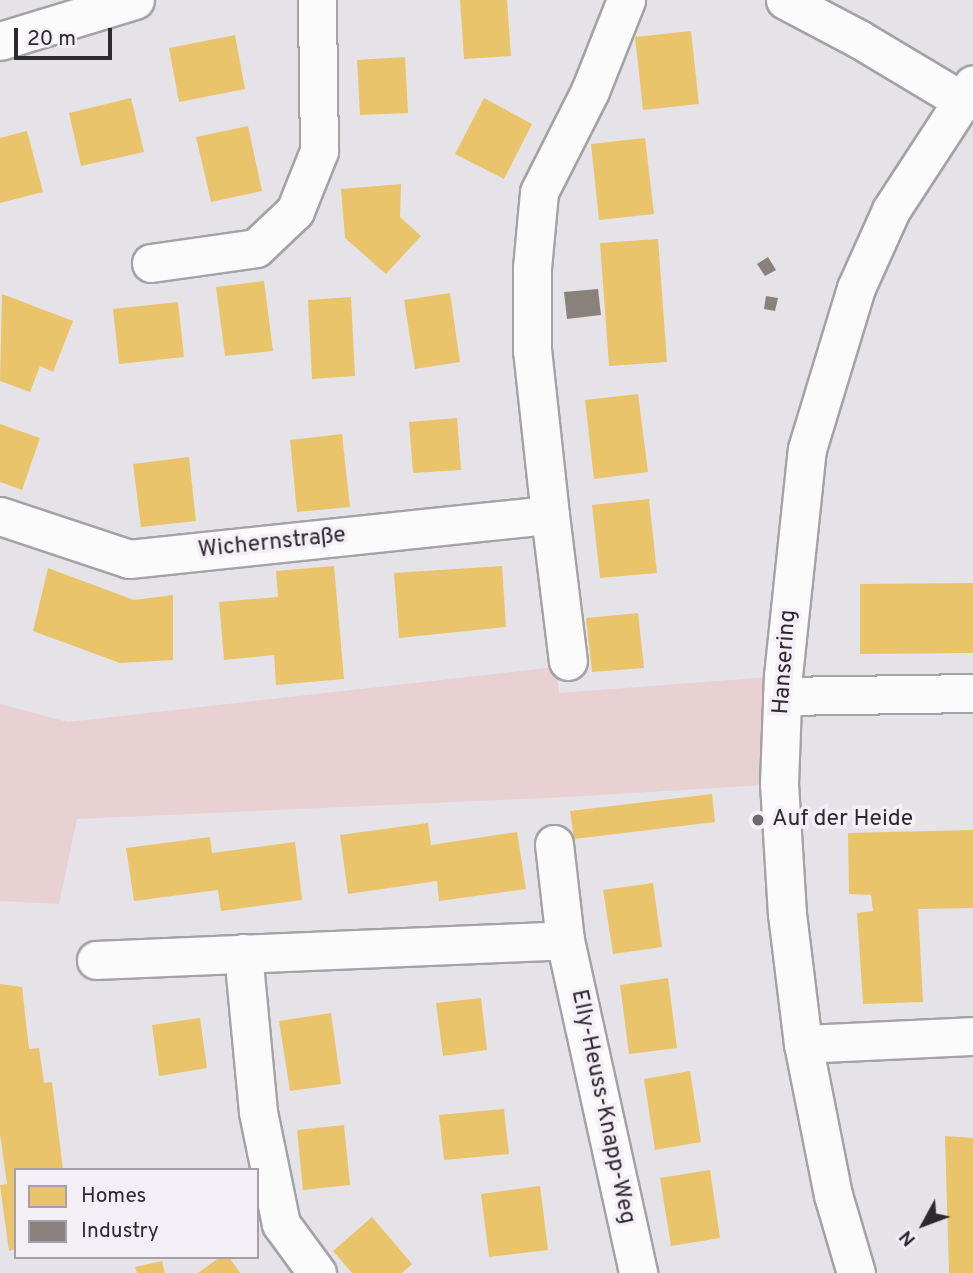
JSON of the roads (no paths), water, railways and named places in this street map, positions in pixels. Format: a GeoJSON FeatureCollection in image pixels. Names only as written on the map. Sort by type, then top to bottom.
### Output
{"type":"FeatureCollection","features":[{"type":"Feature","properties":{"kind":"street"},"geometry":{"type":"LineString","coordinates":[[0,41],[135,0]]}},
{"type":"Feature","properties":{"kind":"street"},"geometry":{"type":"LineString","coordinates":[[151,263],[256,248],[295,211],[319,151],[317,0]]}},
{"type":"Feature","properties":{"kind":"street"},"geometry":{"type":"LineString","coordinates":[[568,661],[532,350],[532,268],[540,192],[590,91],[626,0]]}},
{"type":"Feature","properties":{"kind":"street"},"geometry":{"type":"LineString","coordinates":[[785,0],[967,92]]}},
{"type":"Feature","properties":{"kind":"street","name":"Hansering"},"geometry":{"type":"LineString","coordinates":[[856,1273],[833,1195],[803,1044],[787,915],[779,784],[782,696],[807,449],[870,293],[891,210],[967,92]]}},
{"type":"Feature","properties":{"kind":"street","name":"Wichernstraße"},"geometry":{"type":"LineString","coordinates":[[0,516],[129,559],[550,515]]}},
{"type":"Feature","properties":{"kind":"street"},"geometry":{"type":"LineString","coordinates":[[782,696],[973,693]]}},
{"type":"Feature","properties":{"kind":"street","name":"Elly-Heuss-Knapp-Weg"},"geometry":{"type":"LineString","coordinates":[[554,844],[565,940],[638,1273]]}},
{"type":"Feature","properties":{"kind":"street"},"geometry":{"type":"LineString","coordinates":[[96,960],[565,940]]}},
{"type":"Feature","properties":{"kind":"street"},"geometry":{"type":"LineString","coordinates":[[243,953],[258,1112],[281,1224],[317,1273]]}},
{"type":"Feature","properties":{"kind":"street"},"geometry":{"type":"LineString","coordinates":[[803,1044],[973,1036]]}},
{"type":"Feature","properties":{"kind":"place","name":"Auf der Heide"},"geometry":{"type":"Point","coordinates":[758,820]}}]}
